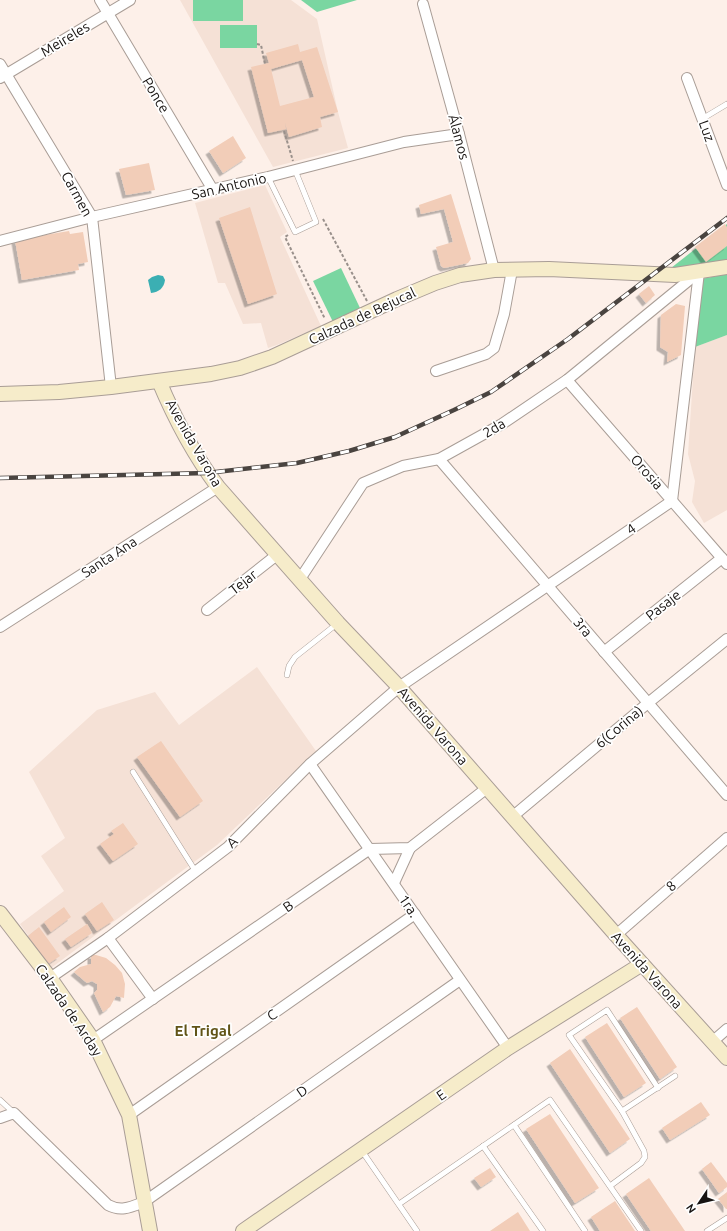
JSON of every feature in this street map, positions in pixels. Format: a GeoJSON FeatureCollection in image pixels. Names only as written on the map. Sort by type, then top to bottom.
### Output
{"type":"FeatureCollection","features":[{"type":"Feature","properties":{"kind":"street","name":"Ponce"},"geometry":{"type":"LineString","coordinates":[[100,0],[213,190]]}},
{"type":"Feature","properties":{"kind":"street","name":"Meireles"},"geometry":{"type":"LineString","coordinates":[[3,76],[130,0]]}},
{"type":"Feature","properties":{"kind":"street","name":"Álamos"},"geometry":{"type":"LineString","coordinates":[[423,4],[459,134],[494,270]]}},
{"type":"Feature","properties":{"kind":"street","name":"Carmen"},"geometry":{"type":"LineString","coordinates":[[0,64],[3,76],[92,217],[111,387]]}},
{"type":"Feature","properties":{"kind":"street","name":"Luz"},"geometry":{"type":"LineString","coordinates":[[687,78],[727,185]]}},
{"type":"Feature","properties":{"kind":"street","name":"San Antonio"},"geometry":{"type":"LineString","coordinates":[[0,241],[92,217],[268,177],[294,166],[404,142],[459,134]]}},
{"type":"Feature","properties":{"kind":"street","name":"Calzada de Bejucal"},"geometry":{"type":"LineString","coordinates":[[0,394],[59,392],[111,387],[211,374],[240,368],[272,357],[396,299],[435,283],[460,275],[494,270],[550,269],[675,275],[727,267]]}},
{"type":"Feature","properties":{"kind":"street"},"geometry":{"type":"LineString","coordinates":[[436,371],[486,354],[494,348],[504,314],[512,270]]}},
{"type":"Feature","properties":{"kind":"street","name":"2da"},"geometry":{"type":"LineString","coordinates":[[300,579],[363,483],[403,466],[439,459],[502,424],[567,380],[699,272]]}},
{"type":"Feature","properties":{"kind":"street"},"geometry":{"type":"LineString","coordinates":[[672,501],[699,272]]}},
{"type":"Feature","properties":{"kind":"street","name":"Orosia"},"geometry":{"type":"LineString","coordinates":[[567,380],[725,561]]}},
{"type":"Feature","properties":{"kind":"street","name":"Avenida Varona"},"geometry":{"type":"LineString","coordinates":[[159,381],[169,403],[207,473],[218,487],[338,623],[399,687],[616,935],[727,1058]]}},
{"type":"Feature","properties":{"kind":"street","name":"3ra"},"geometry":{"type":"LineString","coordinates":[[439,459],[727,795]]}},
{"type":"Feature","properties":{"kind":"street","name":"Santa Ana"},"geometry":{"type":"LineString","coordinates":[[0,627],[218,487]]}},
{"type":"Feature","properties":{"kind":"street","name":"4"},"geometry":{"type":"LineString","coordinates":[[399,687],[672,501]]}},
{"type":"Feature","properties":{"kind":"street","name":"Tejar"},"geometry":{"type":"LineString","coordinates":[[207,610],[278,554]]}},
{"type":"Feature","properties":{"kind":"street","name":"Pasaje"},"geometry":{"type":"LineString","coordinates":[[604,652],[725,561]]}},
{"type":"Feature","properties":{"kind":"street","name":"6(Corina)"},"geometry":{"type":"LineString","coordinates":[[512,817],[727,639]]}},
{"type":"Feature","properties":{"kind":"street","name":"A"},"geometry":{"type":"LineString","coordinates":[[50,978],[108,938],[228,847],[310,764],[399,687]]}},
{"type":"Feature","properties":{"kind":"street","name":"1ra."},"geometry":{"type":"LineString","coordinates":[[310,764],[508,1048]]}},
{"type":"Feature","properties":{"kind":"street"},"geometry":{"type":"LineString","coordinates":[[394,883],[410,848],[487,788]]}},
{"type":"Feature","properties":{"kind":"street","name":"8"},"geometry":{"type":"LineString","coordinates":[[616,935],[727,838]]}},
{"type":"Feature","properties":{"kind":"street"},"geometry":{"type":"LineString","coordinates":[[370,849],[410,848]]}},
{"type":"Feature","properties":{"kind":"street","name":"B"},"geometry":{"type":"LineString","coordinates":[[93,1040],[370,849]]}},
{"type":"Feature","properties":{"kind":"street","name":"Calzada de Arday"},"geometry":{"type":"LineString","coordinates":[[0,913],[50,978],[93,1040],[129,1115],[150,1231]]}},
{"type":"Feature","properties":{"kind":"street","name":"C"},"geometry":{"type":"LineString","coordinates":[[129,1115],[415,914]]}},
{"type":"Feature","properties":{"kind":"street"},"geometry":{"type":"LineString","coordinates":[[108,938],[153,999]]}},
{"type":"Feature","properties":{"kind":"street","name":"E"},"geometry":{"type":"LineString","coordinates":[[243,1231],[508,1048],[642,964]]}},
{"type":"Feature","properties":{"kind":"street","name":"D"},"geometry":{"type":"LineString","coordinates":[[14,1113],[108,1205],[115,1209],[126,1209],[144,1202],[460,980]]}},
{"type":"Feature","properties":{"kind":"street"},"geometry":{"type":"LineString","coordinates":[[712,1042],[727,1029]]}},
{"type":"Feature","properties":{"kind":"street"},"geometry":{"type":"LineString","coordinates":[[0,1118],[14,1113]]}},
{"type":"Feature","properties":{"kind":"lane"},"geometry":{"type":"LineString","coordinates":[[702,119],[727,104]]}},
{"type":"Feature","properties":{"kind":"lane"},"geometry":{"type":"LineString","coordinates":[[268,177],[295,232],[316,222],[294,166]]}},
{"type":"Feature","properties":{"kind":"lane"},"geometry":{"type":"LineString","coordinates":[[287,675],[295,657],[338,623]]}},
{"type":"Feature","properties":{"kind":"lane"},"geometry":{"type":"LineString","coordinates":[[133,772],[196,872]]}},
{"type":"Feature","properties":{"kind":"lane"},"geometry":{"type":"LineString","coordinates":[[610,1186],[641,1163],[645,1157],[644,1151],[622,1111],[569,1035],[607,1010],[658,1088]]}},
{"type":"Feature","properties":{"kind":"lane"},"geometry":{"type":"LineString","coordinates":[[622,1111],[675,1076]]}},
{"type":"Feature","properties":{"kind":"lane"},"geometry":{"type":"LineString","coordinates":[[0,1100],[14,1113]]}},
{"type":"Feature","properties":{"kind":"lane"},"geometry":{"type":"LineString","coordinates":[[399,1204],[550,1100],[641,1231]]}},
{"type":"Feature","properties":{"kind":"lane"},"geometry":{"type":"LineString","coordinates":[[514,1125],[585,1231]]}},
{"type":"Feature","properties":{"kind":"lane"},"geometry":{"type":"LineString","coordinates":[[483,1146],[543,1231]]}},
{"type":"Feature","properties":{"kind":"lane"},"geometry":{"type":"LineString","coordinates":[[362,1150],[417,1231]]}},
{"type":"Feature","properties":{"kind":"lane"},"geometry":{"type":"LineString","coordinates":[[707,1231],[727,1218]]}},
{"type":"Feature","properties":{"kind":"path"},"geometry":{"type":"LineString","coordinates":[[257,44],[261,45],[265,64]]}},
{"type":"Feature","properties":{"kind":"path"},"geometry":{"type":"LineString","coordinates":[[284,131],[294,166]]}},
{"type":"Feature","properties":{"kind":"path"},"geometry":{"type":"LineString","coordinates":[[316,222],[324,219],[372,311]]}},
{"type":"Feature","properties":{"kind":"path"},"geometry":{"type":"LineString","coordinates":[[295,232],[285,237],[330,331]]}},
{"type":"Feature","properties":{"kind":"shaded area"},"geometry":{"type":"Polygon","coordinates":[[[180,0],[291,0],[317,19],[338,112],[348,148],[273,167],[180,0]]]}},
{"type":"Feature","properties":{"kind":"shaded area"},"geometry":{"type":"Polygon","coordinates":[[[265,185],[287,232],[280,237],[321,326],[268,348],[261,323],[243,324],[225,283],[218,283],[195,203],[265,185]]]}},
{"type":"Feature","properties":{"kind":"shaded area"},"geometry":{"type":"Polygon","coordinates":[[[727,335],[727,510],[704,523],[692,502],[695,481],[688,454],[695,347],[727,335]]]}},
{"type":"Feature","properties":{"kind":"shaded area"},"geometry":{"type":"Polygon","coordinates":[[[257,667],[316,751],[217,845],[51,968],[20,924],[64,891],[41,856],[65,838],[29,772],[97,710],[155,692],[179,725],[257,667]]]}},
{"type":"Feature","properties":{"kind":"green space"},"geometry":{"type":"Polygon","coordinates":[[[193,0],[243,0],[243,21],[193,21],[193,0]]]}},
{"type":"Feature","properties":{"kind":"green space"},"geometry":{"type":"Polygon","coordinates":[[[301,0],[357,0],[317,12],[301,0]]]}},
{"type":"Feature","properties":{"kind":"green space"},"geometry":{"type":"Polygon","coordinates":[[[220,25],[257,25],[257,48],[220,48],[220,25]]]}},
{"type":"Feature","properties":{"kind":"green space"},"geometry":{"type":"Polygon","coordinates":[[[727,224],[727,262],[700,267],[671,268],[727,224]]]}},
{"type":"Feature","properties":{"kind":"green space"},"geometry":{"type":"Polygon","coordinates":[[[341,268],[360,308],[333,322],[313,281],[341,268]]]}},
{"type":"Feature","properties":{"kind":"green space"},"geometry":{"type":"Polygon","coordinates":[[[727,274],[727,335],[695,347],[701,279],[727,274]]]}},
{"type":"Feature","properties":{"kind":"water"},"geometry":{"type":"Polygon","coordinates":[[[158,275],[163,276],[165,280],[164,285],[159,291],[151,293],[148,280],[158,275]]]}},
{"type":"Feature","properties":{"kind":"building"},"geometry":{"type":"Polygon","coordinates":[[[298,44],[300,52],[317,47],[338,112],[320,117],[322,127],[289,137],[285,123],[286,129],[268,133],[251,67],[269,63],[266,53],[298,44]],[[302,60],[271,69],[280,106],[314,97],[302,60]]]}},
{"type":"Feature","properties":{"kind":"building"},"geometry":{"type":"Polygon","coordinates":[[[233,136],[246,158],[223,173],[209,151],[233,136]]]}},
{"type":"Feature","properties":{"kind":"building"},"geometry":{"type":"Polygon","coordinates":[[[149,163],[155,190],[126,195],[119,169],[149,163]]]}},
{"type":"Feature","properties":{"kind":"building"},"geometry":{"type":"Polygon","coordinates":[[[451,194],[471,259],[468,263],[444,268],[441,266],[436,247],[453,242],[444,209],[421,214],[419,205],[451,194]]]}},
{"type":"Feature","properties":{"kind":"building"},"geometry":{"type":"Polygon","coordinates":[[[250,207],[277,294],[248,304],[219,218],[250,207]]]}},
{"type":"Feature","properties":{"kind":"building"},"geometry":{"type":"Polygon","coordinates":[[[725,224],[727,227],[727,246],[706,262],[695,247],[725,224]]]}},
{"type":"Feature","properties":{"kind":"building"},"geometry":{"type":"Polygon","coordinates":[[[69,231],[70,234],[83,232],[88,262],[78,264],[79,270],[22,280],[15,240],[69,231]]]}},
{"type":"Feature","properties":{"kind":"building"},"geometry":{"type":"Polygon","coordinates":[[[649,286],[655,295],[646,303],[639,294],[649,286]]]}},
{"type":"Feature","properties":{"kind":"building"},"geometry":{"type":"Polygon","coordinates":[[[676,304],[685,306],[681,355],[667,362],[668,352],[660,347],[661,315],[676,304]]]}},
{"type":"Feature","properties":{"kind":"building"},"geometry":{"type":"Polygon","coordinates":[[[161,741],[203,801],[180,817],[137,757],[161,741]]]}},
{"type":"Feature","properties":{"kind":"building"},"geometry":{"type":"Polygon","coordinates":[[[123,823],[138,844],[113,861],[100,844],[114,834],[111,831],[123,823]]]}},
{"type":"Feature","properties":{"kind":"building"},"geometry":{"type":"Polygon","coordinates":[[[102,902],[114,920],[97,931],[85,914],[102,902]]]}},
{"type":"Feature","properties":{"kind":"building"},"geometry":{"type":"Polygon","coordinates":[[[64,907],[71,917],[51,932],[44,922],[64,907]]]}},
{"type":"Feature","properties":{"kind":"building"},"geometry":{"type":"Polygon","coordinates":[[[87,924],[92,933],[71,947],[65,939],[87,924]]]}},
{"type":"Feature","properties":{"kind":"building"},"geometry":{"type":"Polygon","coordinates":[[[39,927],[60,956],[48,964],[28,936],[39,927]]]}},
{"type":"Feature","properties":{"kind":"building"},"geometry":{"type":"Polygon","coordinates":[[[91,955],[106,958],[115,965],[122,973],[125,984],[124,998],[116,996],[110,1007],[103,1012],[94,993],[97,990],[97,984],[92,981],[87,983],[74,972],[80,967],[91,964],[91,955]]]}},
{"type":"Feature","properties":{"kind":"building"},"geometry":{"type":"Polygon","coordinates":[[[637,1007],[677,1067],[660,1079],[620,1018],[637,1007]]]}},
{"type":"Feature","properties":{"kind":"building"},"geometry":{"type":"Polygon","coordinates":[[[607,1023],[646,1083],[624,1097],[585,1037],[607,1023]]]}},
{"type":"Feature","properties":{"kind":"building"},"geometry":{"type":"Polygon","coordinates":[[[570,1049],[630,1139],[610,1153],[550,1063],[570,1049]]]}},
{"type":"Feature","properties":{"kind":"building"},"geometry":{"type":"Polygon","coordinates":[[[701,1102],[710,1115],[670,1140],[662,1128],[701,1102]]]}},
{"type":"Feature","properties":{"kind":"building"},"geometry":{"type":"Polygon","coordinates":[[[550,1114],[599,1188],[575,1203],[526,1129],[550,1114]]]}},
{"type":"Feature","properties":{"kind":"building"},"geometry":{"type":"Polygon","coordinates":[[[711,1162],[727,1183],[727,1187],[719,1193],[702,1169],[711,1162]]]}},
{"type":"Feature","properties":{"kind":"building"},"geometry":{"type":"Polygon","coordinates":[[[490,1168],[496,1177],[481,1187],[474,1178],[490,1168]]]}},
{"type":"Feature","properties":{"kind":"building"},"geometry":{"type":"Polygon","coordinates":[[[649,1178],[685,1231],[651,1231],[626,1194],[649,1178]]]}},
{"type":"Feature","properties":{"kind":"building"},"geometry":{"type":"Polygon","coordinates":[[[727,1192],[727,1209],[726,1209],[718,1199],[727,1192]]]}},
{"type":"Feature","properties":{"kind":"building"},"geometry":{"type":"Polygon","coordinates":[[[615,1201],[635,1231],[600,1231],[591,1217],[615,1201]]]}},
{"type":"Feature","properties":{"kind":"building"},"geometry":{"type":"Polygon","coordinates":[[[518,1212],[530,1231],[490,1231],[518,1212]]]}},
{"type":"Feature","properties":{"kind":"railway"},"geometry":{"type":"LineString","coordinates":[[0,478],[207,473],[297,463],[349,451],[395,437],[491,392],[568,339],[727,218]]}},
{"type":"Feature","properties":{"kind":"district","name":"El Trigal"},"geometry":{"type":"Point","coordinates":[203,1030]}}]}
